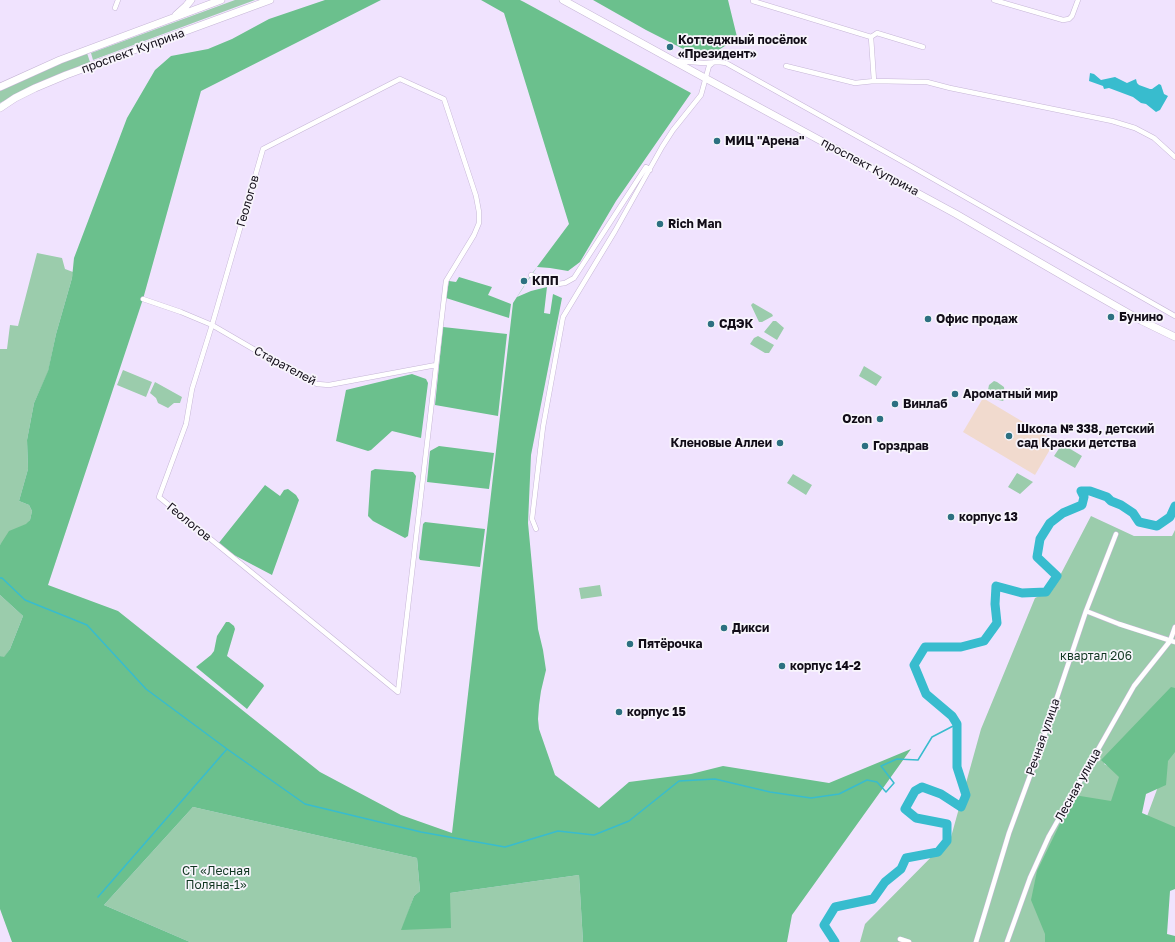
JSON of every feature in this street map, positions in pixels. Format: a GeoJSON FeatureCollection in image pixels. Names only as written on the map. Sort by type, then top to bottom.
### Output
{"type":"FeatureCollection","features":[{"type":"Feature","properties":{"kind":"main road"},"geometry":{"type":"LineString","coordinates":[[168,21],[178,14],[191,0]]}},
{"type":"Feature","properties":{"kind":"main road"},"geometry":{"type":"LineString","coordinates":[[201,0],[208,3],[217,1]]}},
{"type":"Feature","properties":{"kind":"main road","name":"проспект Куприна"},"geometry":{"type":"LineString","coordinates":[[0,108],[22,95],[66,75],[270,0]]}},
{"type":"Feature","properties":{"kind":"main road","name":"проспект Куприна"},"geometry":{"type":"LineString","coordinates":[[563,0],[956,214],[1142,321],[1175,337]]}},
{"type":"Feature","properties":{"kind":"main road","name":"проспект Куприна"},"geometry":{"type":"LineString","coordinates":[[0,87],[60,60],[168,21],[217,1]]}},
{"type":"Feature","properties":{"kind":"street"},"geometry":{"type":"LineString","coordinates":[[115,8],[118,0]]}},
{"type":"Feature","properties":{"kind":"street"},"geometry":{"type":"LineString","coordinates":[[994,0],[1063,20],[1069,19],[1072,16],[1078,0]]}},
{"type":"Feature","properties":{"kind":"street"},"geometry":{"type":"LineString","coordinates":[[753,1],[871,37]]}},
{"type":"Feature","properties":{"kind":"street"},"geometry":{"type":"LineString","coordinates":[[871,37],[877,33],[923,46]]}},
{"type":"Feature","properties":{"kind":"street"},"geometry":{"type":"LineString","coordinates":[[871,37],[874,81]]}},
{"type":"Feature","properties":{"kind":"street"},"geometry":{"type":"LineString","coordinates":[[674,61],[719,62],[731,66],[1175,316]]}},
{"type":"Feature","properties":{"kind":"street"},"geometry":{"type":"LineString","coordinates":[[536,529],[532,519],[543,427],[563,317],[615,231],[673,130],[701,95],[709,66],[714,62]]}},
{"type":"Feature","properties":{"kind":"street"},"geometry":{"type":"LineString","coordinates":[[786,66],[855,83],[874,81],[927,82],[1112,121],[1135,128],[1154,138],[1175,157]]}},
{"type":"Feature","properties":{"kind":"street","name":"Геологов"},"geometry":{"type":"LineString","coordinates":[[400,79],[444,99],[476,196],[479,212],[479,223],[474,235],[446,281],[436,365],[398,692],[159,497],[186,424],[190,396],[212,326],[263,149],[400,79]]}},
{"type":"Feature","properties":{"kind":"street"},"geometry":{"type":"LineString","coordinates":[[532,275],[558,284],[566,283],[574,278],[646,167],[650,170]]}},
{"type":"Feature","properties":{"kind":"street","name":"Старателей"},"geometry":{"type":"LineString","coordinates":[[143,300],[181,312],[212,326],[305,379],[317,384],[329,385],[436,365]]}},
{"type":"Feature","properties":{"kind":"street","name":"Речная улица"},"geometry":{"type":"LineString","coordinates":[[976,942],[1010,833],[1086,611],[1116,534]]}},
{"type":"Feature","properties":{"kind":"street"},"geometry":{"type":"LineString","coordinates":[[1086,611],[1119,624],[1173,641]]}},
{"type":"Feature","properties":{"kind":"street","name":"Лесная улица"},"geometry":{"type":"LineString","coordinates":[[1007,942],[1030,878],[1049,836],[1134,686],[1173,641],[1175,627]]}},
{"type":"Feature","properties":{"kind":"street"},"geometry":{"type":"LineString","coordinates":[[900,939],[909,942]]}},
{"type":"Feature","properties":{"kind":"shaded area","name":"Школа № 338, детский сад Краски детства"},"geometry":{"type":"Polygon","coordinates":[[[983,398],[1055,441],[1035,475],[963,432],[983,398]]]}},
{"type":"Feature","properties":{"kind":"green space"},"geometry":{"type":"Polygon","coordinates":[[[235,0],[255,0],[93,60],[91,53],[235,0]]]}},
{"type":"Feature","properties":{"kind":"green space"},"geometry":{"type":"Polygon","coordinates":[[[325,0],[381,0],[201,91],[143,299],[48,585],[118,611],[320,772],[401,815],[452,833],[513,303],[531,275],[569,224],[504,13],[481,0],[520,0],[691,93],[616,201],[580,262],[568,271],[537,267],[517,297],[531,291],[547,287],[544,313],[550,314],[553,294],[562,298],[531,455],[528,523],[538,629],[546,670],[539,705],[539,729],[555,775],[599,808],[629,782],[691,774],[723,766],[829,783],[911,749],[792,915],[787,942],[583,942],[579,875],[450,893],[451,928],[401,930],[414,896],[420,891],[417,858],[193,807],[104,905],[190,942],[12,942],[0,909],[0,656],[4,657],[10,649],[23,616],[0,595],[0,545],[9,531],[26,524],[30,520],[32,511],[29,505],[19,501],[28,469],[27,440],[34,403],[48,371],[56,334],[72,278],[74,258],[127,118],[155,70],[171,56],[208,49],[232,39],[269,19],[325,0]]]}},
{"type":"Feature","properties":{"kind":"green space"},"geometry":{"type":"Polygon","coordinates":[[[593,0],[728,0],[739,45],[728,44],[714,53],[697,56],[646,30],[593,0]]]}},
{"type":"Feature","properties":{"kind":"green space"},"geometry":{"type":"Polygon","coordinates":[[[87,53],[90,62],[33,86],[0,103],[0,90],[33,74],[87,53]]]}},
{"type":"Feature","properties":{"kind":"green space"},"geometry":{"type":"Polygon","coordinates":[[[37,253],[62,258],[65,269],[73,272],[56,334],[48,372],[34,403],[27,440],[28,469],[19,501],[29,505],[32,511],[30,520],[0,545],[0,349],[7,349],[10,325],[18,326],[37,253]]]}},
{"type":"Feature","properties":{"kind":"green space"},"geometry":{"type":"Polygon","coordinates":[[[459,277],[492,287],[488,295],[511,304],[509,318],[446,298],[449,281],[456,282],[459,277]]]}},
{"type":"Feature","properties":{"kind":"green space"},"geometry":{"type":"Polygon","coordinates":[[[753,303],[773,316],[759,322],[751,305],[753,303]]]}},
{"type":"Feature","properties":{"kind":"green space"},"geometry":{"type":"Polygon","coordinates":[[[773,321],[776,321],[784,328],[777,340],[764,332],[773,321]]]}},
{"type":"Feature","properties":{"kind":"green space"},"geometry":{"type":"Polygon","coordinates":[[[443,327],[507,334],[498,416],[435,405],[443,327]]]}},
{"type":"Feature","properties":{"kind":"green space"},"geometry":{"type":"Polygon","coordinates":[[[758,336],[774,345],[769,353],[765,353],[750,344],[754,338],[758,336]]]}},
{"type":"Feature","properties":{"kind":"green space"},"geometry":{"type":"Polygon","coordinates":[[[864,366],[882,377],[876,386],[859,376],[864,366]]]}},
{"type":"Feature","properties":{"kind":"green space"},"geometry":{"type":"Polygon","coordinates":[[[123,370],[152,382],[146,397],[117,385],[123,370]]]}},
{"type":"Feature","properties":{"kind":"green space"},"geometry":{"type":"Polygon","coordinates":[[[412,374],[426,379],[428,383],[421,438],[392,431],[368,451],[336,441],[346,390],[412,374]]]}},
{"type":"Feature","properties":{"kind":"green space"},"geometry":{"type":"Polygon","coordinates":[[[994,381],[1004,387],[1005,398],[1003,401],[994,399],[988,390],[989,385],[994,381]]]}},
{"type":"Feature","properties":{"kind":"green space"},"geometry":{"type":"Polygon","coordinates":[[[155,382],[182,397],[180,403],[174,403],[168,408],[158,403],[156,398],[150,393],[155,382]]]}},
{"type":"Feature","properties":{"kind":"green space"},"geometry":{"type":"Polygon","coordinates":[[[1062,444],[1082,456],[1075,468],[1054,456],[1062,444]]]}},
{"type":"Feature","properties":{"kind":"green space"},"geometry":{"type":"Polygon","coordinates":[[[439,446],[494,453],[489,489],[427,482],[430,451],[439,446]]]}},
{"type":"Feature","properties":{"kind":"green space"},"geometry":{"type":"Polygon","coordinates":[[[375,469],[413,472],[416,476],[408,536],[405,538],[373,521],[368,516],[371,471],[375,469]]]}},
{"type":"Feature","properties":{"kind":"green space"},"geometry":{"type":"Polygon","coordinates":[[[1017,473],[1033,482],[1020,494],[1008,487],[1017,473]]]}},
{"type":"Feature","properties":{"kind":"green space"},"geometry":{"type":"Polygon","coordinates":[[[793,474],[812,485],[806,495],[787,483],[793,474]]]}},
{"type":"Feature","properties":{"kind":"green space"},"geometry":{"type":"Polygon","coordinates":[[[265,485],[280,496],[284,490],[288,489],[296,495],[299,500],[272,575],[234,555],[218,544],[265,485]]]}},
{"type":"Feature","properties":{"kind":"green space","name":"квартал 206"},"geometry":{"type":"Polygon","coordinates":[[[1091,516],[1134,536],[1172,536],[1175,530],[1175,688],[1172,688],[1104,764],[1134,779],[1058,942],[860,942],[865,924],[951,837],[981,729],[1035,598],[1053,589],[1091,516]]]}},
{"type":"Feature","properties":{"kind":"green space"},"geometry":{"type":"Polygon","coordinates":[[[425,522],[485,529],[480,567],[420,560],[423,524],[425,522]]]}},
{"type":"Feature","properties":{"kind":"green space"},"geometry":{"type":"Polygon","coordinates":[[[600,585],[602,596],[581,599],[579,588],[600,585]]]}},
{"type":"Feature","properties":{"kind":"green space"},"geometry":{"type":"Polygon","coordinates":[[[0,595],[23,616],[10,649],[4,658],[0,656],[0,595]]]}},
{"type":"Feature","properties":{"kind":"green space"},"geometry":{"type":"Polygon","coordinates":[[[226,622],[229,622],[235,629],[227,656],[264,686],[247,709],[196,667],[214,651],[217,636],[226,622]]]}},
{"type":"Feature","properties":{"kind":"green space"},"geometry":{"type":"Polygon","coordinates":[[[1171,687],[1175,688],[1175,752],[1168,761],[1166,785],[1146,794],[1142,813],[1175,827],[1175,889],[1170,891],[1167,934],[1175,936],[1175,942],[1045,942],[1045,934],[1031,900],[1037,871],[1074,795],[1111,801],[1119,777],[1101,760],[1171,687]]]}},
{"type":"Feature","properties":{"kind":"green space"},"geometry":{"type":"Polygon","coordinates":[[[1175,741],[1175,830],[1146,819],[1175,741]]]}},
{"type":"Feature","properties":{"kind":"green space","name":"СТ «Лесная Поляна-1»"},"geometry":{"type":"Polygon","coordinates":[[[193,807],[417,858],[420,891],[414,896],[402,930],[450,893],[579,875],[583,942],[190,942],[104,905],[193,807]]]}},
{"type":"Feature","properties":{"kind":"water"},"geometry":{"type":"Polygon","coordinates":[[[1090,73],[1094,74],[1101,80],[1115,77],[1127,83],[1136,79],[1139,85],[1150,89],[1159,84],[1161,85],[1164,94],[1168,96],[1160,110],[1156,112],[1146,104],[1141,103],[1133,97],[1109,88],[1104,89],[1103,86],[1089,81],[1090,73]]]}},
{"type":"Feature","properties":{"kind":"waterway"},"geometry":{"type":"LineString","coordinates":[[835,942],[824,925],[835,907],[873,899],[885,882],[901,869],[906,858],[938,852],[947,841],[947,824],[916,818],[905,809],[915,791],[922,787],[941,794],[961,807],[966,795],[957,767],[957,724],[952,716],[926,694],[914,665],[925,647],[961,647],[984,641],[997,623],[995,604],[996,586],[1022,593],[1046,592],[1057,576],[1037,557],[1040,539],[1050,523],[1063,513],[1082,505],[1084,497],[1081,491],[1090,491],[1107,497],[1111,501],[1121,505],[1133,513],[1139,522],[1157,526],[1170,517],[1175,506]]}},
{"type":"Feature","properties":{"kind":"waterway"},"geometry":{"type":"LineString","coordinates":[[0,578],[2,578],[25,600],[87,625],[146,689],[305,804],[421,832],[505,847],[558,831],[594,835],[629,821],[679,781],[715,779],[770,792],[811,798],[839,794],[867,780],[877,782],[886,792],[894,783],[881,766],[897,759],[918,760],[932,737],[957,724]]}},
{"type":"Feature","properties":{"kind":"waterway"},"geometry":{"type":"LineString","coordinates":[[98,897],[227,749]]}},
{"type":"Feature","properties":{"kind":"place","name":"Коттеджный посёлок «Президент»"},"geometry":{"type":"Point","coordinates":[670,47]}},
{"type":"Feature","properties":{"kind":"place","name":"МИЦ \"Арена\""},"geometry":{"type":"Point","coordinates":[717,141]}},
{"type":"Feature","properties":{"kind":"place","name":"Rich Man"},"geometry":{"type":"Point","coordinates":[660,224]}},
{"type":"Feature","properties":{"kind":"place","name":"КПП"},"geometry":{"type":"Point","coordinates":[524,281]}},
{"type":"Feature","properties":{"kind":"place","name":"Бунино"},"geometry":{"type":"Point","coordinates":[1111,317]}},
{"type":"Feature","properties":{"kind":"place","name":"Офис продаж"},"geometry":{"type":"Point","coordinates":[928,319]}},
{"type":"Feature","properties":{"kind":"place","name":"СДЭК"},"geometry":{"type":"Point","coordinates":[711,324]}},
{"type":"Feature","properties":{"kind":"place","name":"Ароматный мир"},"geometry":{"type":"Point","coordinates":[955,394]}},
{"type":"Feature","properties":{"kind":"place","name":"Винлаб"},"geometry":{"type":"Point","coordinates":[895,404]}},
{"type":"Feature","properties":{"kind":"place","name":"Ozon"},"geometry":{"type":"Point","coordinates":[880,419]}},
{"type":"Feature","properties":{"kind":"place","name":"Школа № 338, детский сад Краски детства"},"geometry":{"type":"Point","coordinates":[1009,436]}},
{"type":"Feature","properties":{"kind":"place","name":"Кленовые Аллеи"},"geometry":{"type":"Point","coordinates":[780,443]}},
{"type":"Feature","properties":{"kind":"place","name":"Горздрав"},"geometry":{"type":"Point","coordinates":[865,446]}},
{"type":"Feature","properties":{"kind":"place","name":"корпус 13"},"geometry":{"type":"Point","coordinates":[951,517]}},
{"type":"Feature","properties":{"kind":"place","name":"Дикси"},"geometry":{"type":"Point","coordinates":[724,628]}},
{"type":"Feature","properties":{"kind":"place","name":"Пятёрочка"},"geometry":{"type":"Point","coordinates":[630,644]}},
{"type":"Feature","properties":{"kind":"place","name":"корпус 14-2"},"geometry":{"type":"Point","coordinates":[782,666]}},
{"type":"Feature","properties":{"kind":"place","name":"корпус 15"},"geometry":{"type":"Point","coordinates":[619,712]}}]}
